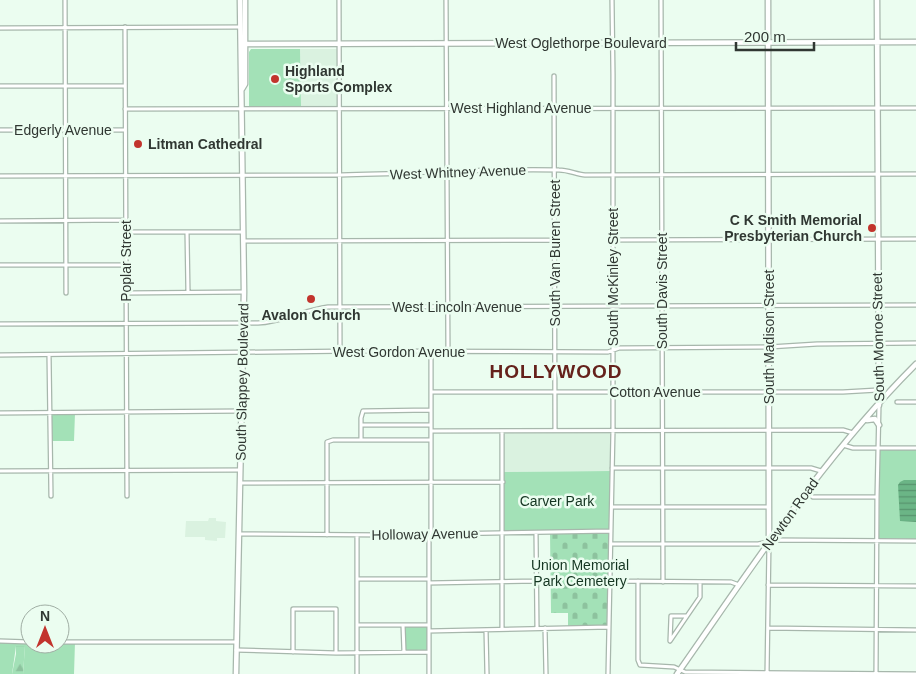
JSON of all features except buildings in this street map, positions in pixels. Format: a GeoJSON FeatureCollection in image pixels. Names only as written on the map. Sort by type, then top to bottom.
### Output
{"type":"FeatureCollection","features":[{"type":"Feature","properties":{"kind":"main road","name":"South Slappey Boulevard"},"geometry":{"type":"LineString","coordinates":[[236,674],[244,292],[240,0]]}},
{"type":"Feature","properties":{"kind":"main road","name":"South Slappey Boulevard"},"geometry":{"type":"LineString","coordinates":[[242,89],[245,84],[245,0]]}},
{"type":"Feature","properties":{"kind":"main road","name":"South Madison Street"},"geometry":{"type":"LineString","coordinates":[[768,0],[769,542]]}},
{"type":"Feature","properties":{"kind":"main road","name":"South Monroe Street"},"geometry":{"type":"LineString","coordinates":[[876,0],[879,405]]}},
{"type":"Feature","properties":{"kind":"main road"},"geometry":{"type":"LineString","coordinates":[[240,36],[245,44],[240,53]]}},
{"type":"Feature","properties":{"kind":"main road","name":"West Oglethorpe Boulevard"},"geometry":{"type":"LineString","coordinates":[[245,44],[916,42]]}},
{"type":"Feature","properties":{"kind":"main road","name":"Newton Road"},"geometry":{"type":"LineString","coordinates":[[678,672],[804,492],[853,433],[916,364]]}},
{"type":"Feature","properties":{"kind":"main road"},"geometry":{"type":"LineString","coordinates":[[878,388],[882,392],[891,391]]}},
{"type":"Feature","properties":{"kind":"main road"},"geometry":{"type":"LineString","coordinates":[[864,421],[874,418],[878,421],[879,425]]}},
{"type":"Feature","properties":{"kind":"street"},"geometry":{"type":"LineString","coordinates":[[65,0],[66,293]]}},
{"type":"Feature","properties":{"kind":"street"},"geometry":{"type":"LineString","coordinates":[[340,0],[340,352]]}},
{"type":"Feature","properties":{"kind":"street"},"geometry":{"type":"LineString","coordinates":[[446,0],[448,352]]}},
{"type":"Feature","properties":{"kind":"street","name":"South McKinley Street"},"geometry":{"type":"LineString","coordinates":[[608,674],[613,430],[612,0]]}},
{"type":"Feature","properties":{"kind":"street","name":"South Davis Street"},"geometry":{"type":"LineString","coordinates":[[661,0],[664,582]]}},
{"type":"Feature","properties":{"kind":"street","name":"Poplar Street"},"geometry":{"type":"LineString","coordinates":[[125,27],[127,496]]}},
{"type":"Feature","properties":{"kind":"street"},"geometry":{"type":"LineString","coordinates":[[0,28],[240,27]]}},
{"type":"Feature","properties":{"kind":"street","name":"South Van Buren Street"},"geometry":{"type":"LineString","coordinates":[[554,76],[555,430]]}},
{"type":"Feature","properties":{"kind":"street"},"geometry":{"type":"LineString","coordinates":[[0,86],[125,86]]}},
{"type":"Feature","properties":{"kind":"street","name":"West Highland Avenue"},"geometry":{"type":"LineString","coordinates":[[126,109],[916,108]]}},
{"type":"Feature","properties":{"kind":"street","name":"Edgerly Avenue"},"geometry":{"type":"LineString","coordinates":[[0,130],[126,130]]}},
{"type":"Feature","properties":{"kind":"street","name":"West Whitney Avenue"},"geometry":{"type":"LineString","coordinates":[[0,176],[341,175],[398,174],[446,170],[555,170],[578,174],[916,174]]}},
{"type":"Feature","properties":{"kind":"street"},"geometry":{"type":"LineString","coordinates":[[0,220],[126,220]]}},
{"type":"Feature","properties":{"kind":"street"},"geometry":{"type":"LineString","coordinates":[[126,232],[243,232]]}},
{"type":"Feature","properties":{"kind":"street"},"geometry":{"type":"LineString","coordinates":[[187,232],[188,292]]}},
{"type":"Feature","properties":{"kind":"street"},"geometry":{"type":"LineString","coordinates":[[243,241],[555,240]]}},
{"type":"Feature","properties":{"kind":"street"},"geometry":{"type":"LineString","coordinates":[[613,240],[916,240]]}},
{"type":"Feature","properties":{"kind":"street"},"geometry":{"type":"LineString","coordinates":[[0,265],[126,265]]}},
{"type":"Feature","properties":{"kind":"street"},"geometry":{"type":"LineString","coordinates":[[126,293],[244,292]]}},
{"type":"Feature","properties":{"kind":"street","name":"West Lincoln Avenue"},"geometry":{"type":"LineString","coordinates":[[0,324],[275,322],[309,310],[340,307],[916,305]]}},
{"type":"Feature","properties":{"kind":"street","name":"West Gordon Avenue"},"geometry":{"type":"LineString","coordinates":[[0,355],[608,352],[620,348],[769,347],[916,343]]}},
{"type":"Feature","properties":{"kind":"street"},"geometry":{"type":"LineString","coordinates":[[429,674],[430,352]]}},
{"type":"Feature","properties":{"kind":"street"},"geometry":{"type":"LineString","coordinates":[[49,355],[51,496]]}},
{"type":"Feature","properties":{"kind":"street","name":"Cotton Avenue"},"geometry":{"type":"LineString","coordinates":[[431,392],[662,392],[878,388]]}},
{"type":"Feature","properties":{"kind":"street"},"geometry":{"type":"LineString","coordinates":[[897,402],[916,402]]}},
{"type":"Feature","properties":{"kind":"street","name":"South Monroe Street"},"geometry":{"type":"LineString","coordinates":[[876,674],[876,497],[879,405]]}},
{"type":"Feature","properties":{"kind":"street"},"geometry":{"type":"LineString","coordinates":[[362,440],[362,414],[366,410],[431,410]]}},
{"type":"Feature","properties":{"kind":"street"},"geometry":{"type":"LineString","coordinates":[[0,413],[242,412]]}},
{"type":"Feature","properties":{"kind":"street"},"geometry":{"type":"LineString","coordinates":[[361,425],[431,425]]}},
{"type":"Feature","properties":{"kind":"street"},"geometry":{"type":"LineString","coordinates":[[431,431],[843,430],[853,433]]}},
{"type":"Feature","properties":{"kind":"street"},"geometry":{"type":"LineString","coordinates":[[502,431],[502,629]]}},
{"type":"Feature","properties":{"kind":"street"},"geometry":{"type":"LineString","coordinates":[[327,535],[327,442],[330,440],[431,440]]}},
{"type":"Feature","properties":{"kind":"street"},"geometry":{"type":"LineString","coordinates":[[843,445],[852,448],[916,448]]}},
{"type":"Feature","properties":{"kind":"street"},"geometry":{"type":"LineString","coordinates":[[612,468],[811,468],[821,471]]}},
{"type":"Feature","properties":{"kind":"street"},"geometry":{"type":"LineString","coordinates":[[0,471],[240,470]]}},
{"type":"Feature","properties":{"kind":"street"},"geometry":{"type":"LineString","coordinates":[[240,483],[502,482]]}},
{"type":"Feature","properties":{"kind":"street"},"geometry":{"type":"LineString","coordinates":[[804,492],[813,497],[876,497]]}},
{"type":"Feature","properties":{"kind":"street"},"geometry":{"type":"LineString","coordinates":[[612,507],[769,507]]}},
{"type":"Feature","properties":{"kind":"street","name":"Holloway Avenue"},"geometry":{"type":"LineString","coordinates":[[239,534],[357,535],[611,531]]}},
{"type":"Feature","properties":{"kind":"street"},"geometry":{"type":"LineString","coordinates":[[536,532],[537,628]]}},
{"type":"Feature","properties":{"kind":"street"},"geometry":{"type":"LineString","coordinates":[[357,535],[357,674]]}},
{"type":"Feature","properties":{"kind":"street"},"geometry":{"type":"LineString","coordinates":[[611,544],[758,544],[778,540],[916,541]]}},
{"type":"Feature","properties":{"kind":"street","name":"South Madison Street"},"geometry":{"type":"LineString","coordinates":[[767,673],[769,542]]}},
{"type":"Feature","properties":{"kind":"street"},"geometry":{"type":"LineString","coordinates":[[358,580],[537,581]]}},
{"type":"Feature","properties":{"kind":"street"},"geometry":{"type":"LineString","coordinates":[[610,581],[731,582],[739,585]]}},
{"type":"Feature","properties":{"kind":"street"},"geometry":{"type":"LineString","coordinates":[[638,581],[638,660],[640,665],[674,667],[678,672],[916,674]]}},
{"type":"Feature","properties":{"kind":"street"},"geometry":{"type":"LineString","coordinates":[[687,616],[671,616],[670,641],[700,598],[700,582]]}},
{"type":"Feature","properties":{"kind":"street"},"geometry":{"type":"LineString","coordinates":[[768,585],[916,586]]}},
{"type":"Feature","properties":{"kind":"street"},"geometry":{"type":"LineString","coordinates":[[293,652],[293,609],[336,609],[336,653]]}},
{"type":"Feature","properties":{"kind":"street"},"geometry":{"type":"LineString","coordinates":[[358,625],[429,625]]}},
{"type":"Feature","properties":{"kind":"street"},"geometry":{"type":"LineString","coordinates":[[403,625],[404,652]]}},
{"type":"Feature","properties":{"kind":"street"},"geometry":{"type":"LineString","coordinates":[[429,631],[609,626]]}},
{"type":"Feature","properties":{"kind":"street"},"geometry":{"type":"LineString","coordinates":[[545,628],[546,674]]}},
{"type":"Feature","properties":{"kind":"street"},"geometry":{"type":"LineString","coordinates":[[768,628],[916,630]]}},
{"type":"Feature","properties":{"kind":"street"},"geometry":{"type":"LineString","coordinates":[[486,630],[487,674]]}},
{"type":"Feature","properties":{"kind":"street"},"geometry":{"type":"LineString","coordinates":[[0,641],[20,642]]}},
{"type":"Feature","properties":{"kind":"street"},"geometry":{"type":"LineString","coordinates":[[70,642],[236,642]]}},
{"type":"Feature","properties":{"kind":"street"},"geometry":{"type":"LineString","coordinates":[[236,650],[336,653],[429,652]]}},
{"type":"Feature","properties":{"kind":"shaded area"},"geometry":{"type":"Polygon","coordinates":[[[300,49],[338,49],[339,106],[301,106],[300,49]]]}},
{"type":"Feature","properties":{"kind":"shaded area"},"geometry":{"type":"Polygon","coordinates":[[[504,431],[612,431],[611,471],[503,472],[504,431]]]}},
{"type":"Feature","properties":{"kind":"shaded area"},"geometry":{"type":"Polygon","coordinates":[[[904,480],[916,480],[916,522],[900,521],[898,485],[904,480]]]}},
{"type":"Feature","properties":{"kind":"shaded area"},"geometry":{"type":"Polygon","coordinates":[[[209,518],[216,518],[216,521],[226,522],[225,538],[217,538],[217,541],[205,540],[205,537],[185,537],[186,521],[208,521],[209,518]]]}},
{"type":"Feature","properties":{"kind":"green space","name":"Highland Sports Complex"},"geometry":{"type":"Polygon","coordinates":[[[251,49],[300,49],[301,106],[249,106],[249,52],[251,49]]]}},
{"type":"Feature","properties":{"kind":"green space"},"geometry":{"type":"Polygon","coordinates":[[[51,413],[75,413],[74,441],[51,441],[51,413]]]}},
{"type":"Feature","properties":{"kind":"green space"},"geometry":{"type":"Polygon","coordinates":[[[879,449],[916,449],[916,539],[879,538],[879,449]]]}},
{"type":"Feature","properties":{"kind":"green space","name":"Carver Park"},"geometry":{"type":"Polygon","coordinates":[[[611,471],[610,530],[503,532],[503,472],[611,471]]]}},
{"type":"Feature","properties":{"kind":"green space","name":"Union Memorial Park Cemetery"},"geometry":{"type":"Polygon","coordinates":[[[610,532],[608,626],[568,627],[568,613],[551,613],[550,533],[610,532]]]}},
{"type":"Feature","properties":{"kind":"green space"},"geometry":{"type":"Polygon","coordinates":[[[404,625],[429,625],[429,651],[404,651],[404,625]]]}},
{"type":"Feature","properties":{"kind":"green space"},"geometry":{"type":"Polygon","coordinates":[[[0,641],[20,642],[20,646],[16,646],[12,674],[0,674],[0,641]]]}},
{"type":"Feature","properties":{"kind":"green space"},"geometry":{"type":"Polygon","coordinates":[[[70,642],[75,642],[74,674],[23,674],[24,654],[70,654],[70,642]]]}},
{"type":"Feature","properties":{"kind":"green space"},"geometry":{"type":"Polygon","coordinates":[[[16,646],[20,646],[20,654],[24,654],[23,674],[12,674],[16,646]]]}},
{"type":"Feature","properties":{"kind":"place","name":"Highland Sports Complex"},"geometry":{"type":"Point","coordinates":[275,79]}},
{"type":"Feature","properties":{"kind":"place","name":"Litman Cathedral"},"geometry":{"type":"Point","coordinates":[138,144]}},
{"type":"Feature","properties":{"kind":"place","name":"C K Smith Memorial Presbyterian Church"},"geometry":{"type":"Point","coordinates":[872,228]}},
{"type":"Feature","properties":{"kind":"place","name":"Avalon Church"},"geometry":{"type":"Point","coordinates":[311,299]}},
{"type":"Feature","properties":{"kind":"district","name":"HOLLYWOOD"},"geometry":{"type":"Point","coordinates":[556,371]}}]}
